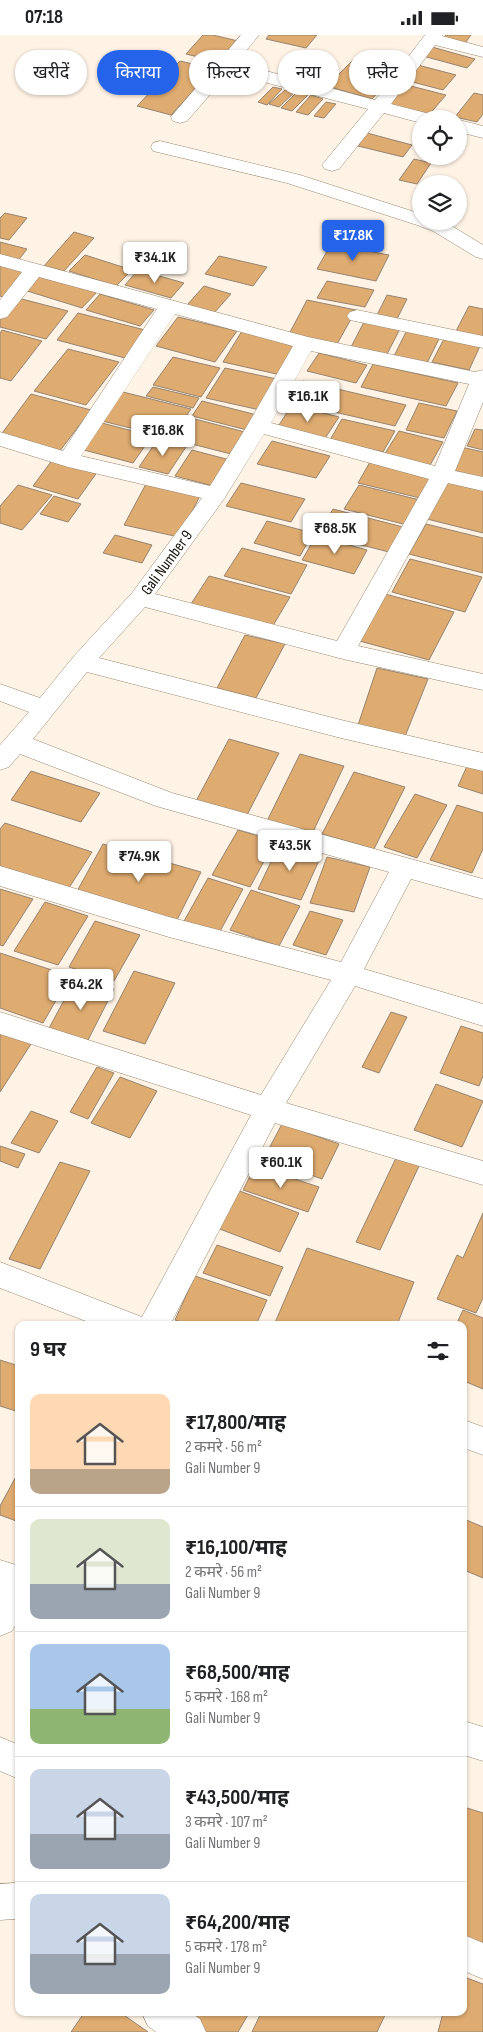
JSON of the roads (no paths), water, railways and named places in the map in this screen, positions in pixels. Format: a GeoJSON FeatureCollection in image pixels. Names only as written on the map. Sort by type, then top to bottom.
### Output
{"type":"FeatureCollection","features":[{"type":"Feature","properties":{"kind":"street"},"geometry":{"type":"LineString","coordinates":[[238,50],[250,35]]}},
{"type":"Feature","properties":{"kind":"street"},"geometry":{"type":"LineString","coordinates":[[332,165],[432,37],[483,52]]}},
{"type":"Feature","properties":{"kind":"street"},"geometry":{"type":"LineString","coordinates":[[268,77],[412,115]]}},
{"type":"Feature","properties":{"kind":"street"},"geometry":{"type":"LineString","coordinates":[[180,117],[199,95]]}},
{"type":"Feature","properties":{"kind":"street"},"geometry":{"type":"LineString","coordinates":[[467,128],[483,132]]}},
{"type":"Feature","properties":{"kind":"street"},"geometry":{"type":"LineString","coordinates":[[160,147],[293,179],[412,218]]}},
{"type":"Feature","properties":{"kind":"street"},"geometry":{"type":"LineString","coordinates":[[445,230],[483,253]]}},
{"type":"Feature","properties":{"kind":"street"},"geometry":{"type":"LineString","coordinates":[[0,260],[304,343],[482,378],[442,475],[343,651]]}},
{"type":"Feature","properties":{"kind":"street"},"geometry":{"type":"LineString","coordinates":[[0,313],[35,269]]}},
{"type":"Feature","properties":{"kind":"street"},"geometry":{"type":"LineString","coordinates":[[68,460],[169,307]]}},
{"type":"Feature","properties":{"kind":"street"},"geometry":{"type":"LineString","coordinates":[[357,316],[483,342]]}},
{"type":"Feature","properties":{"kind":"street","name":"Gali Number 9"},"geometry":{"type":"LineString","coordinates":[[0,761],[17,743],[82,662],[140,598],[216,494],[258,426],[304,343]]}},
{"type":"Feature","properties":{"kind":"street"},"geometry":{"type":"LineString","coordinates":[[258,426],[442,475],[483,484]]}},
{"type":"Feature","properties":{"kind":"street"},"geometry":{"type":"LineString","coordinates":[[0,439],[68,460],[216,494]]}},
{"type":"Feature","properties":{"kind":"street"},"geometry":{"type":"LineString","coordinates":[[140,598],[343,651],[483,682]]}},
{"type":"Feature","properties":{"kind":"street"},"geometry":{"type":"LineString","coordinates":[[82,662],[341,729],[483,762]]}},
{"type":"Feature","properties":{"kind":"street"},"geometry":{"type":"LineString","coordinates":[[0,693],[45,709]]}},
{"type":"Feature","properties":{"kind":"street"},"geometry":{"type":"LineString","coordinates":[[17,743],[165,800],[483,889]]}},
{"type":"Feature","properties":{"kind":"street"},"geometry":{"type":"LineString","coordinates":[[156,1321],[268,1109],[348,974],[404,868]]}},
{"type":"Feature","properties":{"kind":"street"},"geometry":{"type":"LineString","coordinates":[[0,876],[169,927],[348,974],[483,1015]]}},
{"type":"Feature","properties":{"kind":"street"},"geometry":{"type":"LineString","coordinates":[[0,1023],[268,1109],[483,1173]]}},
{"type":"Feature","properties":{"kind":"street"},"geometry":{"type":"LineString","coordinates":[[0,1275],[121,1321]]}},
{"type":"Feature","properties":{"kind":"street"},"geometry":{"type":"LineString","coordinates":[[467,1435],[483,1441]]}},
{"type":"Feature","properties":{"kind":"street"},"geometry":{"type":"LineString","coordinates":[[0,1575],[15,1581]]}},
{"type":"Feature","properties":{"kind":"street"},"geometry":{"type":"LineString","coordinates":[[0,1620],[15,1595]]}},
{"type":"Feature","properties":{"kind":"street"},"geometry":{"type":"LineString","coordinates":[[467,1739],[483,1744]]}},
{"type":"Feature","properties":{"kind":"street"},"geometry":{"type":"LineString","coordinates":[[0,1754],[15,1760]]}},
{"type":"Feature","properties":{"kind":"street"},"geometry":{"type":"LineString","coordinates":[[0,1902],[15,1901]]}},
{"type":"Feature","properties":{"kind":"street"},"geometry":{"type":"LineString","coordinates":[[467,1954],[483,1961]]}},
{"type":"Feature","properties":{"kind":"street"},"geometry":{"type":"LineString","coordinates":[[165,2016],[187,2032]]}}]}
